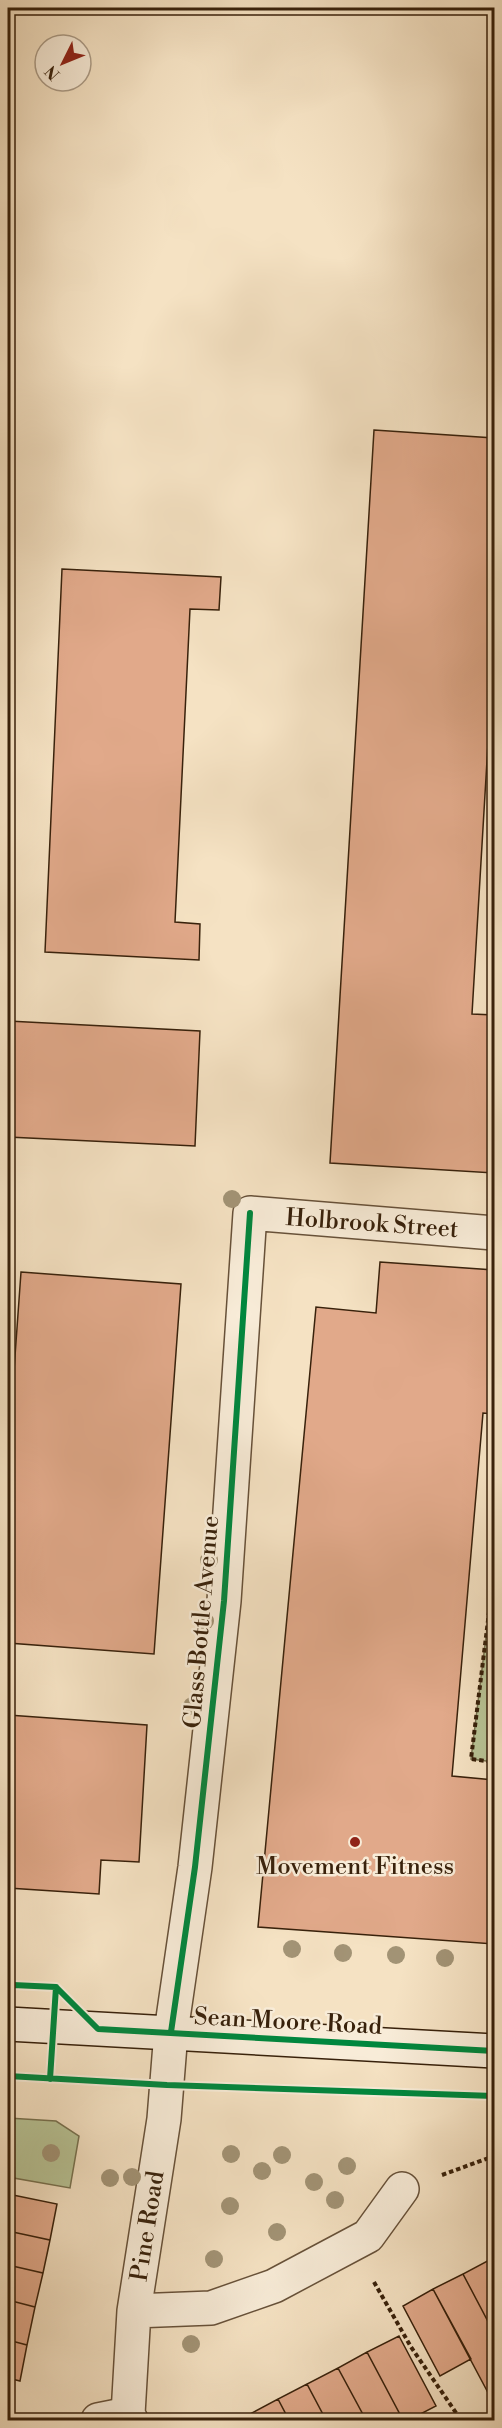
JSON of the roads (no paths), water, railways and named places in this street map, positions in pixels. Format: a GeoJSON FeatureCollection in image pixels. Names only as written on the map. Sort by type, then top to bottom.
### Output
{"type":"FeatureCollection","features":[{"type":"Feature","properties":{"kind":"street","name":"Holbrook Street"},"geometry":{"type":"LineString","coordinates":[[250,1213],[495,1233]]}},
{"type":"Feature","properties":{"kind":"street","name":"Glass Bottle Avenue"},"geometry":{"type":"LineString","coordinates":[[171,2032],[195,1867],[224,1601],[250,1213]]}},
{"type":"Feature","properties":{"kind":"street","name":"Sean Moore Road"},"geometry":{"type":"LineString","coordinates":[[8,2024],[495,2051]]}},
{"type":"Feature","properties":{"kind":"street","name":"Pine Road"},"geometry":{"type":"LineString","coordinates":[[119,2419],[164,2119],[171,2032]]}},
{"type":"Feature","properties":{"kind":"street"},"geometry":{"type":"LineString","coordinates":[[134,2311],[211,2308],[274,2286],[368,2236],[402,2189]]}},
{"type":"Feature","properties":{"kind":"place","name":"Movement Fitness"},"geometry":{"type":"Point","coordinates":[355,1842]}}]}
